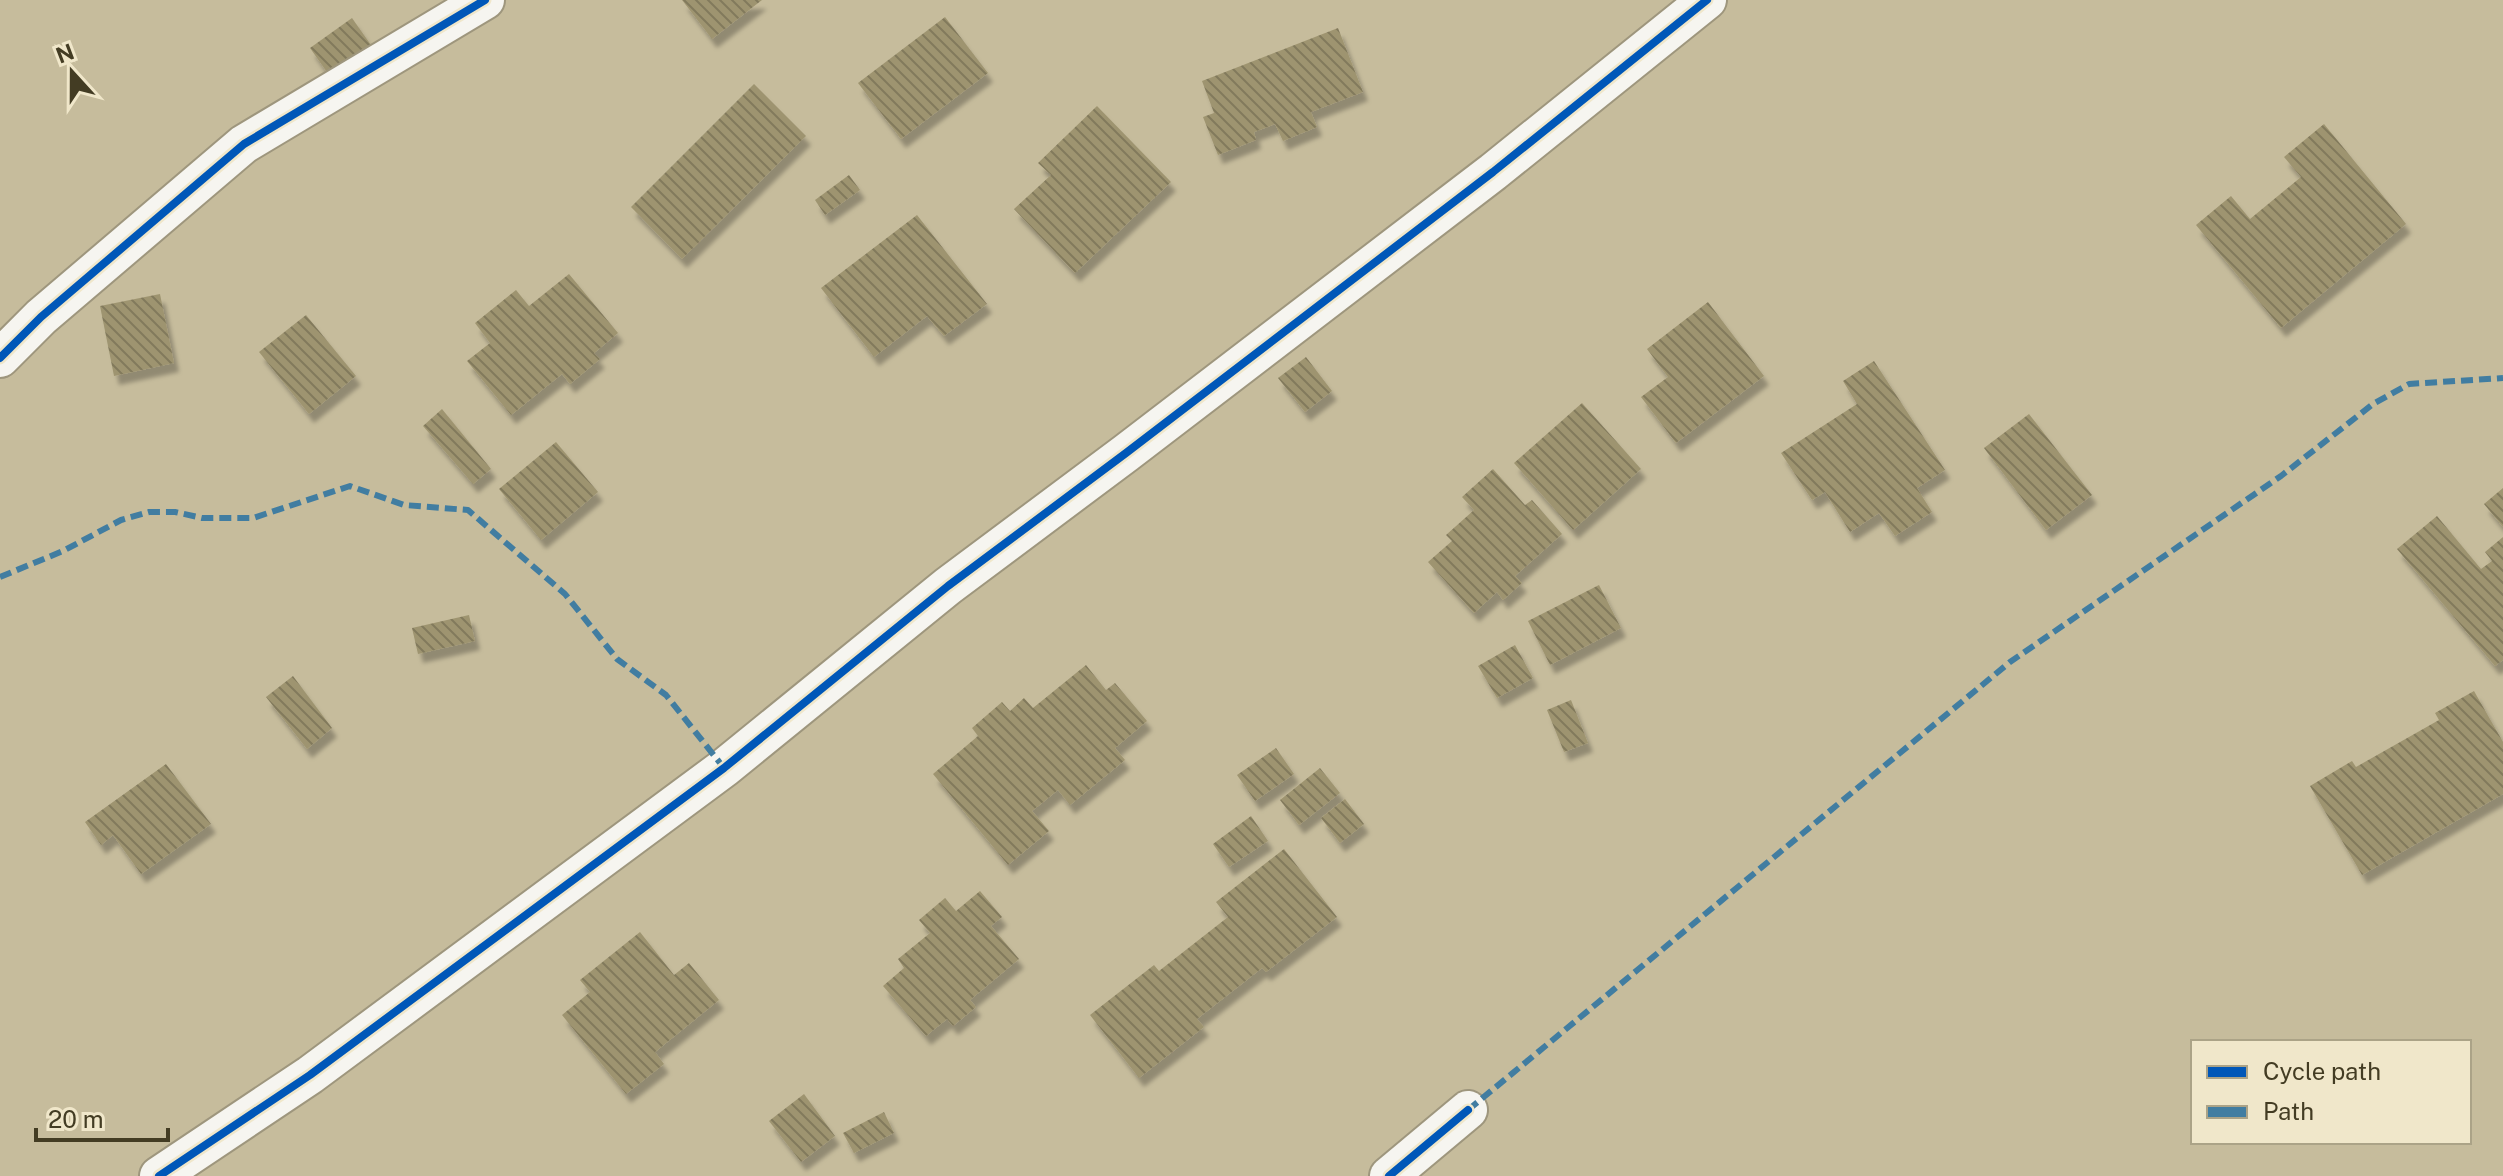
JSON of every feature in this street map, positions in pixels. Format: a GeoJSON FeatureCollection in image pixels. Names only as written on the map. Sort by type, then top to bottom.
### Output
{"type":"FeatureCollection","features":[{"type":"Feature","properties":{"kind":"street"},"geometry":{"type":"LineString","coordinates":[[0,358],[41,317],[244,144],[485,0]]}},
{"type":"Feature","properties":{"kind":"street"},"geometry":{"type":"LineString","coordinates":[[159,1176],[310,1075],[724,768],[948,586],[1493,172],[1707,0]]}},
{"type":"Feature","properties":{"kind":"street"},"geometry":{"type":"LineString","coordinates":[[1389,1176],[1468,1110]]}},
{"type":"Feature","properties":{"kind":"building"},"geometry":{"type":"Polygon","coordinates":[[[682,0],[762,0],[712,39],[682,0]]]}},
{"type":"Feature","properties":{"kind":"building"},"geometry":{"type":"Polygon","coordinates":[[[945,17],[988,73],[901,139],[858,83],[945,17]]]}},
{"type":"Feature","properties":{"kind":"building"},"geometry":{"type":"Polygon","coordinates":[[[352,18],[371,45],[329,75],[310,48],[352,18]]]}},
{"type":"Feature","properties":{"kind":"building"},"geometry":{"type":"Polygon","coordinates":[[[1338,28],[1363,92],[1311,112],[1317,127],[1283,141],[1275,124],[1254,132],[1256,140],[1218,155],[1203,117],[1214,113],[1202,81],[1338,28]]]}},
{"type":"Feature","properties":{"kind":"building"},"geometry":{"type":"Polygon","coordinates":[[[754,84],[806,136],[682,259],[631,207],[754,84]]]}},
{"type":"Feature","properties":{"kind":"building"},"geometry":{"type":"Polygon","coordinates":[[[1097,106],[1171,182],[1075,273],[1014,209],[1051,175],[1038,163],[1097,106]]]}},
{"type":"Feature","properties":{"kind":"building"},"geometry":{"type":"Polygon","coordinates":[[[2324,124],[2406,224],[2281,328],[2196,225],[2231,196],[2250,219],[2301,177],[2284,157],[2324,124]]]}},
{"type":"Feature","properties":{"kind":"building"},"geometry":{"type":"Polygon","coordinates":[[[849,175],[860,190],[825,215],[815,200],[849,175]]]}},
{"type":"Feature","properties":{"kind":"building"},"geometry":{"type":"Polygon","coordinates":[[[917,215],[987,304],[944,336],[927,316],[874,357],[821,288],[917,215]]]}},
{"type":"Feature","properties":{"kind":"building"},"geometry":{"type":"Polygon","coordinates":[[[569,274],[618,333],[594,353],[600,359],[570,384],[562,374],[511,415],[467,361],[490,343],[475,323],[516,290],[529,306],[569,274]]]}},
{"type":"Feature","properties":{"kind":"building"},"geometry":{"type":"Polygon","coordinates":[[[160,294],[174,363],[114,376],[100,306],[160,294]]]}},
{"type":"Feature","properties":{"kind":"building"},"geometry":{"type":"Polygon","coordinates":[[[1708,302],[1764,376],[1676,443],[1641,397],[1668,377],[1647,349],[1708,302]]]}},
{"type":"Feature","properties":{"kind":"building"},"geometry":{"type":"Polygon","coordinates":[[[306,315],[356,376],[309,414],[259,352],[306,315]]]}},
{"type":"Feature","properties":{"kind":"building"},"geometry":{"type":"Polygon","coordinates":[[[1306,357],[1332,391],[1305,412],[1278,378],[1306,357]]]}},
{"type":"Feature","properties":{"kind":"building"},"geometry":{"type":"Polygon","coordinates":[[[1874,361],[1945,470],[1917,488],[1932,512],[1895,536],[1879,513],[1850,532],[1825,492],[1812,500],[1781,453],[1857,404],[1843,381],[1874,361]]]}},
{"type":"Feature","properties":{"kind":"building"},"geometry":{"type":"Polygon","coordinates":[[[1582,403],[1641,469],[1573,530],[1514,463],[1582,403]]]}},
{"type":"Feature","properties":{"kind":"building"},"geometry":{"type":"Polygon","coordinates":[[[442,409],[491,469],[473,484],[423,426],[442,409]]]}},
{"type":"Feature","properties":{"kind":"building"},"geometry":{"type":"Polygon","coordinates":[[[2029,414],[2092,495],[2046,530],[1984,448],[2029,414]]]}},
{"type":"Feature","properties":{"kind":"building"},"geometry":{"type":"Polygon","coordinates":[[[556,442],[598,492],[541,540],[499,489],[556,442]]]}},
{"type":"Feature","properties":{"kind":"building"},"geometry":{"type":"Polygon","coordinates":[[[1493,469],[1525,505],[1532,500],[1562,534],[1515,576],[1522,583],[1503,600],[1497,592],[1474,613],[1428,562],[1452,541],[1446,535],[1474,510],[1462,497],[1493,469]]]}},
{"type":"Feature","properties":{"kind":"building"},"geometry":{"type":"Polygon","coordinates":[[[2503,488],[2503,527],[2484,504],[2503,488]]]}},
{"type":"Feature","properties":{"kind":"building"},"geometry":{"type":"Polygon","coordinates":[[[2437,516],[2481,569],[2492,561],[2485,552],[2503,537],[2503,660],[2495,666],[2397,549],[2437,516]]]}},
{"type":"Feature","properties":{"kind":"building"},"geometry":{"type":"Polygon","coordinates":[[[1599,585],[1621,628],[1550,665],[1528,621],[1599,585]]]}},
{"type":"Feature","properties":{"kind":"building"},"geometry":{"type":"Polygon","coordinates":[[[469,615],[475,641],[418,654],[412,628],[469,615]]]}},
{"type":"Feature","properties":{"kind":"building"},"geometry":{"type":"Polygon","coordinates":[[[1515,645],[1533,678],[1497,698],[1478,666],[1515,645]]]}},
{"type":"Feature","properties":{"kind":"building"},"geometry":{"type":"Polygon","coordinates":[[[1086,665],[1106,690],[1115,683],[1147,721],[1115,748],[1125,760],[1070,805],[1058,790],[1032,811],[1049,831],[1008,865],[933,774],[978,736],[972,728],[1002,702],[1010,711],[1024,698],[1033,708],[1086,665]]]}},
{"type":"Feature","properties":{"kind":"building"},"geometry":{"type":"Polygon","coordinates":[[[293,676],[332,728],[307,749],[266,697],[293,676]]]}},
{"type":"Feature","properties":{"kind":"building"},"geometry":{"type":"Polygon","coordinates":[[[2474,691],[2503,742],[2503,794],[2362,875],[2310,786],[2352,761],[2356,767],[2439,720],[2435,713],[2474,691]]]}},
{"type":"Feature","properties":{"kind":"building"},"geometry":{"type":"Polygon","coordinates":[[[1571,700],[1588,743],[1564,752],[1547,710],[1571,700]]]}},
{"type":"Feature","properties":{"kind":"building"},"geometry":{"type":"Polygon","coordinates":[[[1276,748],[1294,774],[1255,801],[1237,775],[1276,748]]]}},
{"type":"Feature","properties":{"kind":"building"},"geometry":{"type":"Polygon","coordinates":[[[166,764],[211,824],[141,874],[113,835],[101,845],[85,822],[166,764]]]}},
{"type":"Feature","properties":{"kind":"building"},"geometry":{"type":"Polygon","coordinates":[[[1320,768],[1340,793],[1299,825],[1280,800],[1320,768]]]}},
{"type":"Feature","properties":{"kind":"building"},"geometry":{"type":"Polygon","coordinates":[[[1345,799],[1364,824],[1340,843],[1321,818],[1345,799]]]}},
{"type":"Feature","properties":{"kind":"building"},"geometry":{"type":"Polygon","coordinates":[[[1251,816],[1268,841],[1229,867],[1213,844],[1251,816]]]}},
{"type":"Feature","properties":{"kind":"building"},"geometry":{"type":"Polygon","coordinates":[[[1284,849],[1337,917],[1266,972],[1262,968],[1197,1019],[1204,1027],[1139,1078],[1090,1015],[1154,965],[1159,971],[1228,917],[1216,902],[1284,849]]]}},
{"type":"Feature","properties":{"kind":"building"},"geometry":{"type":"Polygon","coordinates":[[[980,891],[1002,917],[991,926],[1019,959],[970,1000],[976,1007],[953,1026],[947,1019],[926,1036],[883,986],[904,968],[898,959],[930,933],[919,920],[945,898],[956,911],[980,891]]]}},
{"type":"Feature","properties":{"kind":"building"},"geometry":{"type":"Polygon","coordinates":[[[640,932],[674,975],[689,963],[719,1000],[655,1052],[664,1064],[626,1094],[562,1015],[590,992],[580,980],[640,932]]]}},
{"type":"Feature","properties":{"kind":"building"},"geometry":{"type":"Polygon","coordinates":[[[804,1094],[835,1136],[801,1162],[769,1121],[804,1094]]]}},
{"type":"Feature","properties":{"kind":"building"},"geometry":{"type":"Polygon","coordinates":[[[884,1112],[894,1133],[854,1153],[843,1133],[884,1112]]]}},
{"type":"Feature","properties":{"kind":"marked path"},"geometry":{"type":"LineString","coordinates":[[1468,1110],[2010,662],[2281,476],[2373,404],[2409,384],[2503,378]]}},
{"type":"Feature","properties":{"kind":"marked path"},"geometry":{"type":"LineString","coordinates":[[0,577],[63,551],[121,520],[149,512],[175,512],[202,518],[253,518],[350,486],[404,505],[468,510],[565,594],[617,659],[666,695],[724,768]]}},
{"type":"Feature","properties":{"kind":"cycle path"},"geometry":{"type":"LineString","coordinates":[[0,358],[41,317],[244,144],[485,0]]}},
{"type":"Feature","properties":{"kind":"cycle path"},"geometry":{"type":"LineString","coordinates":[[159,1176],[310,1075],[724,768],[948,586],[1493,172],[1707,0]]}},
{"type":"Feature","properties":{"kind":"cycle path"},"geometry":{"type":"LineString","coordinates":[[1389,1176],[1468,1110]]}}]}
